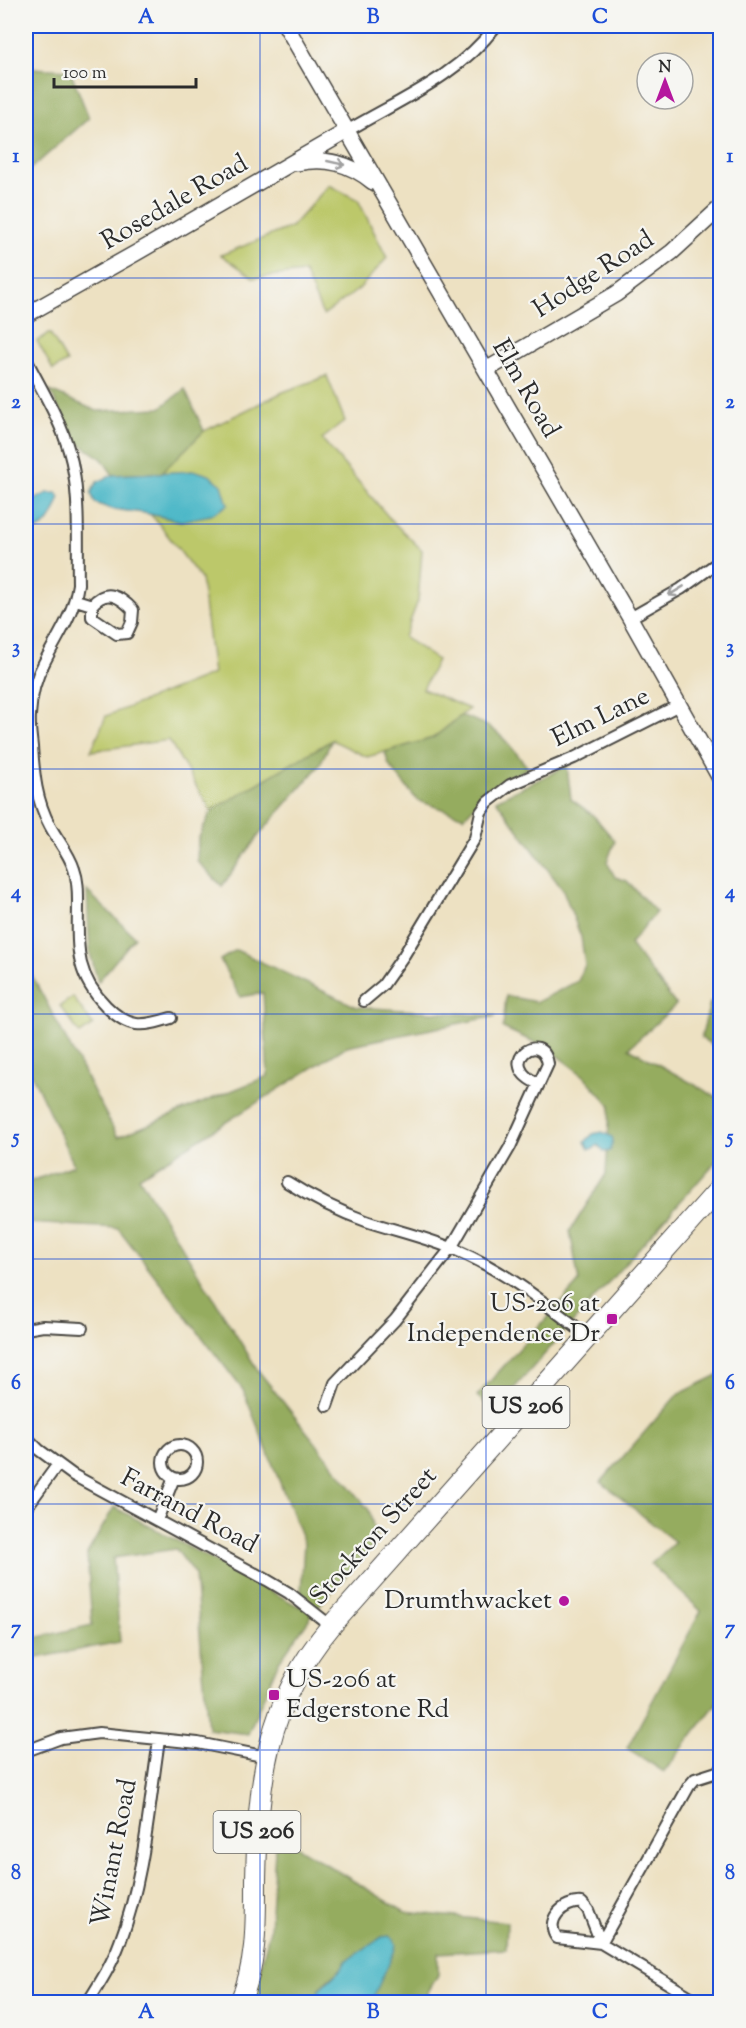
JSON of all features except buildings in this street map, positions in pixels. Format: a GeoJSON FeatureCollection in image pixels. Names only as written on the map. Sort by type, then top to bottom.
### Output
{"type":"FeatureCollection","features":[{"type":"Feature","properties":{"kind":"highway","name":"Stockton Street"},"geometry":{"type":"LineString","coordinates":[[240,2002],[249,1978],[254,1947],[258,1815],[267,1757],[290,1685],[314,1647],[331,1626],[720,1188]]}},
{"type":"Feature","properties":{"kind":"street","name":"Elm Road"},"geometry":{"type":"LineString","coordinates":[[286,26],[630,618],[720,778]]}},
{"type":"Feature","properties":{"kind":"street"},"geometry":{"type":"LineString","coordinates":[[347,131],[434,83],[457,66],[496,26]]}},
{"type":"Feature","properties":{"kind":"street","name":"Rosedale Road"},"geometry":{"type":"LineString","coordinates":[[26,315],[347,131]]}},
{"type":"Feature","properties":{"kind":"street"},"geometry":{"type":"LineString","coordinates":[[286,166],[313,160],[339,163],[356,170],[379,187]]}},
{"type":"Feature","properties":{"kind":"street","name":"Hodge Road"},"geometry":{"type":"LineString","coordinates":[[486,370],[616,294],[672,252],[720,208]]}},
{"type":"Feature","properties":{"kind":"street"},"geometry":{"type":"LineString","coordinates":[[26,359],[63,432],[74,470],[78,572],[76,600],[29,696],[39,804],[51,829],[67,852],[78,882],[77,946],[82,971],[94,994],[113,1013],[131,1024],[147,1025],[171,1018]]}},
{"type":"Feature","properties":{"kind":"street"},"geometry":{"type":"LineString","coordinates":[[630,618],[681,589],[720,561]]}},
{"type":"Feature","properties":{"kind":"street"},"geometry":{"type":"LineString","coordinates":[[76,600],[92,605]]}},
{"type":"Feature","properties":{"kind":"street","name":"Elm Lane"},"geometry":{"type":"LineString","coordinates":[[364,1001],[383,985],[404,955],[475,838],[481,812],[488,802],[510,785],[574,758],[679,705]]}},
{"type":"Feature","properties":{"kind":"street"},"geometry":{"type":"LineString","coordinates":[[327,1406],[336,1383],[395,1320],[451,1248],[496,1172],[539,1084]]}},
{"type":"Feature","properties":{"kind":"street"},"geometry":{"type":"LineString","coordinates":[[287,1182],[308,1196],[363,1220],[451,1248],[502,1273],[589,1337]]}},
{"type":"Feature","properties":{"kind":"street"},"geometry":{"type":"LineString","coordinates":[[26,1329],[43,1326],[82,1328]]}},
{"type":"Feature","properties":{"kind":"street","name":"Farrand Road"},"geometry":{"type":"LineString","coordinates":[[26,1437],[58,1464],[289,1593],[331,1626]]}},
{"type":"Feature","properties":{"kind":"street"},"geometry":{"type":"LineString","coordinates":[[26,1508],[58,1464]]}},
{"type":"Feature","properties":{"kind":"street"},"geometry":{"type":"LineString","coordinates":[[157,1520],[174,1478]]}},
{"type":"Feature","properties":{"kind":"street"},"geometry":{"type":"LineString","coordinates":[[26,1751],[78,1734],[117,1734],[198,1743],[267,1757]]}},
{"type":"Feature","properties":{"kind":"street","name":"Winant Road"},"geometry":{"type":"LineString","coordinates":[[88,2002],[111,1965],[130,1914],[137,1885],[159,1740]]}},
{"type":"Feature","properties":{"kind":"street"},"geometry":{"type":"LineString","coordinates":[[601,1943],[689,1786],[695,1779],[720,1771]]}},
{"type":"Feature","properties":{"kind":"street"},"geometry":{"type":"LineString","coordinates":[[601,1943],[588,1910],[582,1904],[567,1905],[553,1920],[552,1930],[556,1938],[601,1943],[699,2002]]}},
{"type":"Feature","properties":{"kind":"green space"},"geometry":{"type":"Polygon","coordinates":[[[30,68],[70,70],[89,118],[26,173],[26,70],[30,68]]]}},
{"type":"Feature","properties":{"kind":"green space"},"geometry":{"type":"Polygon","coordinates":[[[329,185],[358,200],[387,258],[359,289],[323,315],[304,272],[254,278],[221,255],[291,227],[329,185]]]}},
{"type":"Feature","properties":{"kind":"green space"},"geometry":{"type":"Polygon","coordinates":[[[50,333],[67,362],[53,370],[37,341],[50,333]]]}},
{"type":"Feature","properties":{"kind":"green space"},"geometry":{"type":"Polygon","coordinates":[[[327,376],[345,421],[322,439],[392,521],[422,550],[418,601],[404,637],[437,660],[423,689],[469,709],[433,738],[367,757],[332,740],[211,811],[169,740],[91,751],[106,716],[213,674],[201,579],[150,514],[181,521],[196,471],[161,473],[204,431],[283,392],[327,376]]]}},
{"type":"Feature","properties":{"kind":"green space"},"geometry":{"type":"Polygon","coordinates":[[[185,389],[204,431],[161,473],[113,475],[102,459],[75,441],[50,391],[97,411],[160,408],[185,389]]]}},
{"type":"Feature","properties":{"kind":"green space"},"geometry":{"type":"Polygon","coordinates":[[[461,716],[484,724],[500,735],[528,768],[490,789],[464,817],[417,800],[389,765],[385,752],[433,738],[461,716]]]}},
{"type":"Feature","properties":{"kind":"green space"},"geometry":{"type":"Polygon","coordinates":[[[332,740],[319,766],[259,835],[222,886],[197,861],[198,840],[211,811],[332,740]]]}},
{"type":"Feature","properties":{"kind":"green space"},"geometry":{"type":"Polygon","coordinates":[[[567,766],[571,799],[593,815],[615,841],[607,862],[615,877],[627,881],[656,912],[630,944],[676,1005],[629,1048],[720,1099],[720,1157],[494,1411],[477,1396],[579,1282],[570,1231],[606,1174],[610,1105],[584,1076],[547,1048],[503,1028],[506,996],[537,1002],[578,981],[585,965],[581,937],[563,890],[496,800],[567,766]]]}},
{"type":"Feature","properties":{"kind":"green space"},"geometry":{"type":"Polygon","coordinates":[[[87,891],[135,937],[98,982],[90,953],[87,891]]]}},
{"type":"Feature","properties":{"kind":"green space"},"geometry":{"type":"Polygon","coordinates":[[[236,950],[357,1007],[496,1016],[347,1046],[139,1177],[257,1369],[369,1510],[377,1541],[317,1608],[278,1663],[248,1734],[208,1729],[195,1575],[176,1549],[113,1558],[120,1642],[26,1660],[26,1640],[92,1625],[87,1554],[114,1507],[300,1607],[304,1543],[243,1390],[118,1228],[26,1223],[26,1183],[74,1165],[26,1062],[26,964],[118,1137],[268,1076],[263,993],[240,997],[220,960],[236,950]]]}},
{"type":"Feature","properties":{"kind":"green space"},"geometry":{"type":"Polygon","coordinates":[[[73,997],[93,1025],[80,1034],[60,1006],[73,997]]]}},
{"type":"Feature","properties":{"kind":"green space"},"geometry":{"type":"Polygon","coordinates":[[[710,1003],[720,1009],[720,1050],[701,1038],[710,1003]]]}},
{"type":"Feature","properties":{"kind":"green space"},"geometry":{"type":"Polygon","coordinates":[[[720,1374],[720,1590],[717,1592],[720,1597],[720,1699],[664,1772],[627,1748],[701,1611],[651,1564],[675,1542],[601,1482],[677,1395],[720,1374]]]}},
{"type":"Feature","properties":{"kind":"green space"},"geometry":{"type":"Polygon","coordinates":[[[276,1834],[405,1912],[507,1922],[506,1949],[438,1953],[438,1975],[422,2002],[371,2002],[382,1937],[346,1961],[341,1969],[320,1987],[318,1992],[320,2002],[252,2002],[270,1929],[276,1834]]]}},
{"type":"Feature","properties":{"kind":"water"},"geometry":{"type":"Polygon","coordinates":[[[196,471],[209,475],[222,485],[228,505],[211,515],[181,521],[111,509],[95,503],[91,493],[97,482],[113,475],[196,471]]]}},
{"type":"Feature","properties":{"kind":"water"},"geometry":{"type":"Polygon","coordinates":[[[57,493],[60,497],[52,517],[40,529],[26,533],[29,508],[41,496],[57,493]]]}},
{"type":"Feature","properties":{"kind":"water"},"geometry":{"type":"Polygon","coordinates":[[[602,1132],[612,1137],[610,1151],[604,1152],[598,1145],[589,1149],[585,1142],[593,1134],[602,1132]]]}},
{"type":"Feature","properties":{"kind":"water"},"geometry":{"type":"Polygon","coordinates":[[[389,1936],[394,1939],[396,1945],[371,2002],[320,2002],[318,1991],[341,1969],[346,1961],[382,1937],[389,1936]]]}},
{"type":"Feature","properties":{"kind":"place","name":"US-206 at Independence Dr"},"geometry":{"type":"Point","coordinates":[612,1319]}},
{"type":"Feature","properties":{"kind":"place","name":"Drumthwacket"},"geometry":{"type":"Point","coordinates":[564,1601]}},
{"type":"Feature","properties":{"kind":"place","name":"US-206 at Edgerstone Rd"},"geometry":{"type":"Point","coordinates":[274,1695]}}]}
